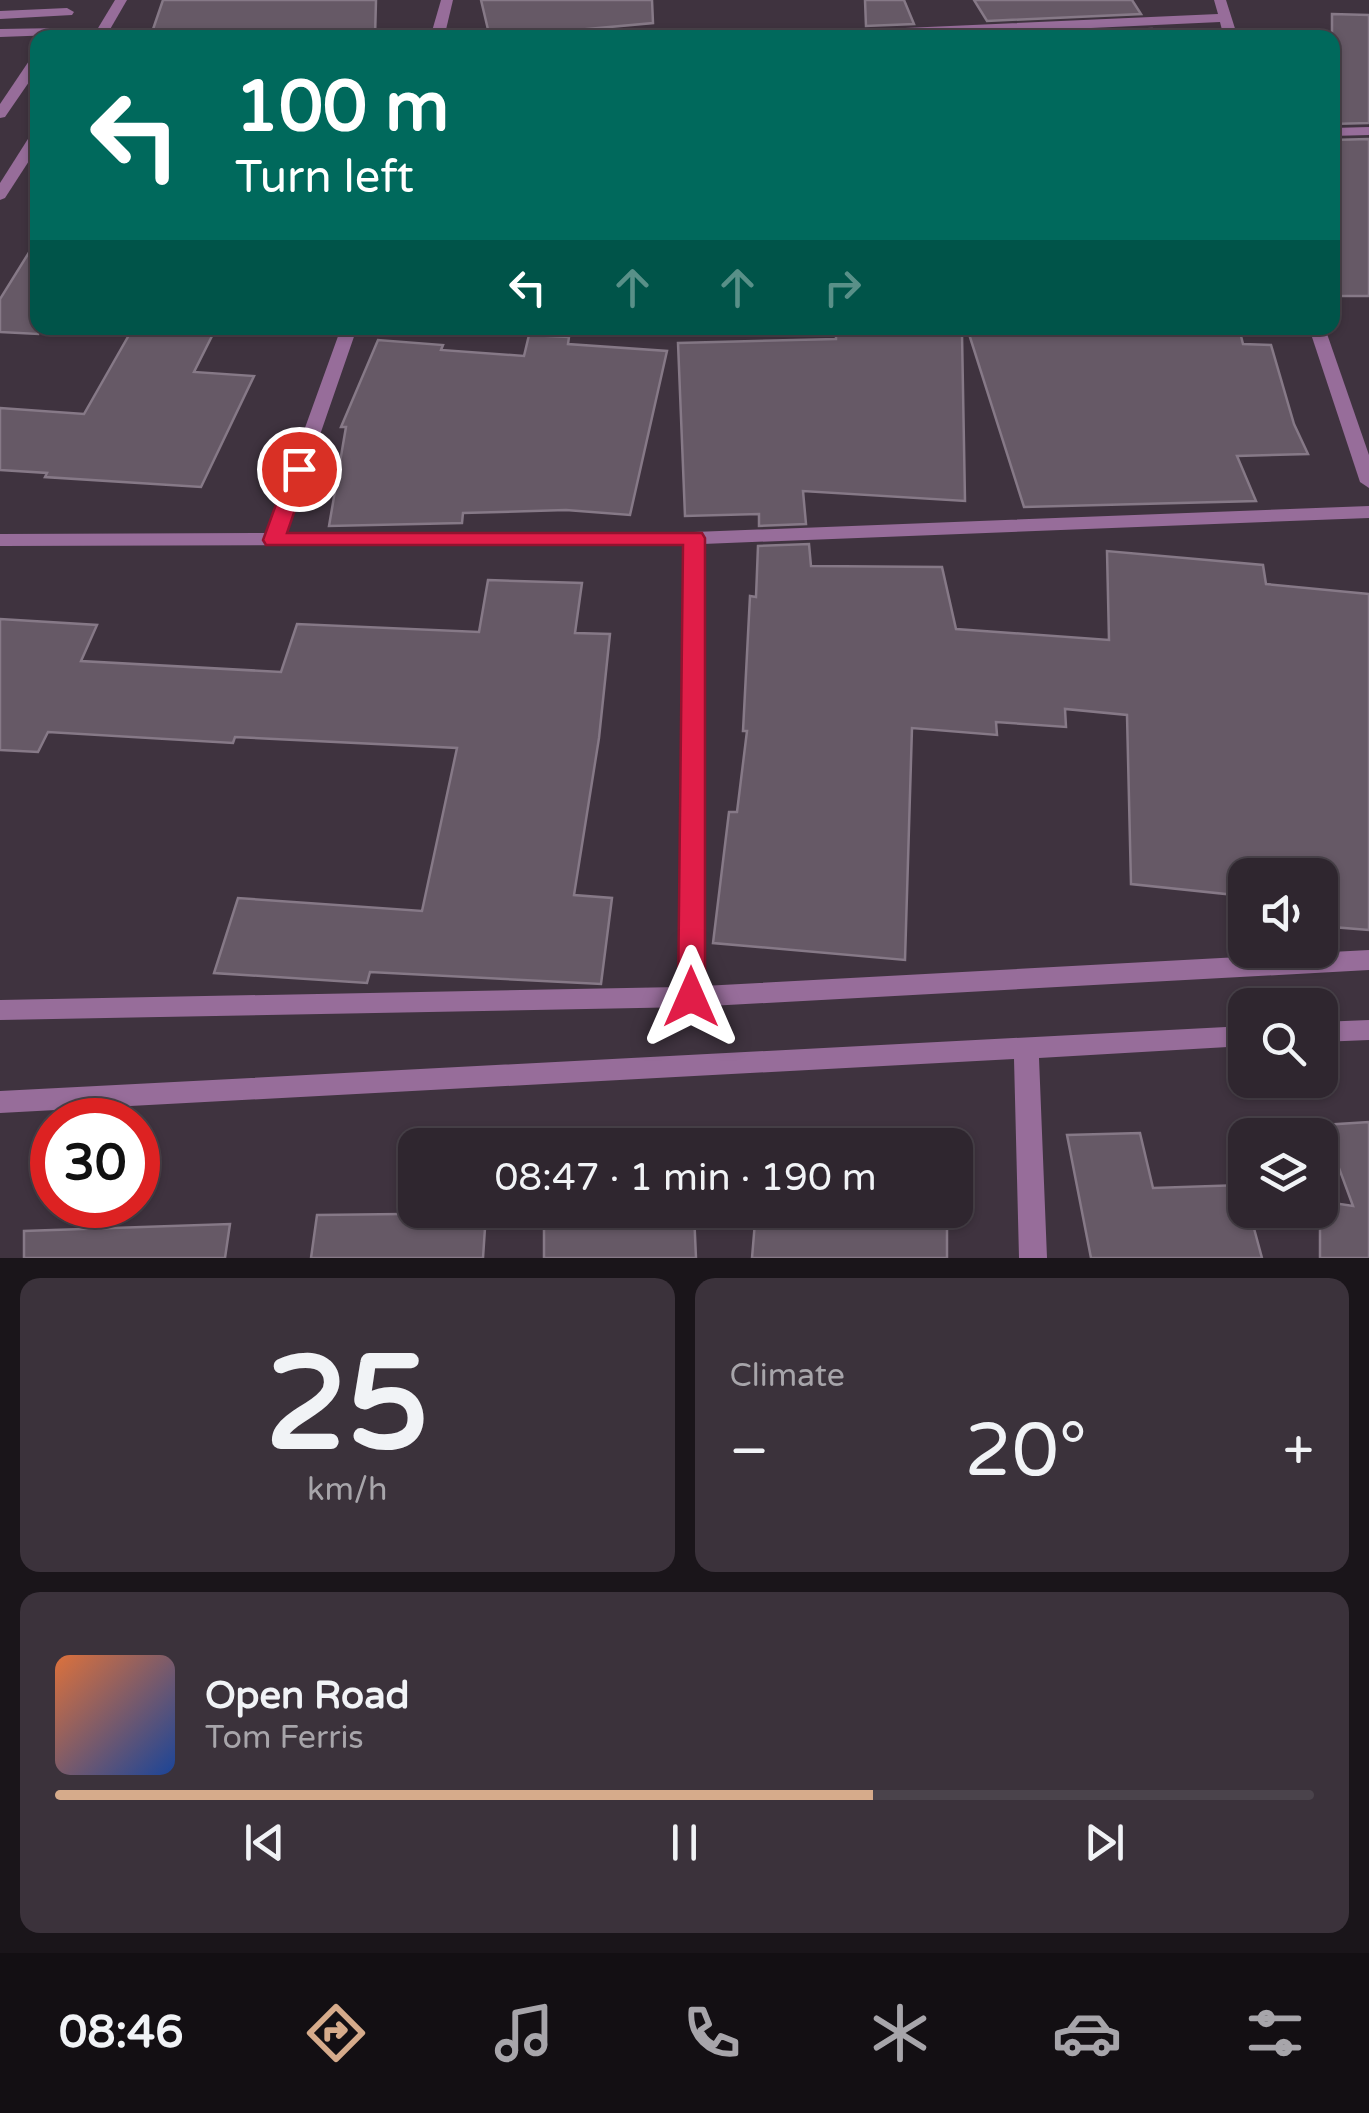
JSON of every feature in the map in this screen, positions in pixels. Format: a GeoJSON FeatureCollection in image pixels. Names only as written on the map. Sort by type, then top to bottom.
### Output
{"type":"FeatureCollection","features":[{"type":"Feature","properties":{"kind":"street"},"geometry":{"type":"LineString","coordinates":[[103,30],[121,0]]}},
{"type":"Feature","properties":{"kind":"street"},"geometry":{"type":"LineString","coordinates":[[439,30],[446,0]]}},
{"type":"Feature","properties":{"kind":"street"},"geometry":{"type":"LineString","coordinates":[[1220,0],[1229,30]]}},
{"type":"Feature","properties":{"kind":"street"},"geometry":{"type":"LineString","coordinates":[[0,15],[71,6]]}},
{"type":"Feature","properties":{"kind":"street"},"geometry":{"type":"LineString","coordinates":[[56,30],[71,6]]}},
{"type":"Feature","properties":{"kind":"street"},"geometry":{"type":"LineString","coordinates":[[1014,30],[1226,18]]}},
{"type":"Feature","properties":{"kind":"street"},"geometry":{"type":"LineString","coordinates":[[0,34],[30,34]]}},
{"type":"Feature","properties":{"kind":"street"},"geometry":{"type":"LineString","coordinates":[[0,114],[30,70]]}},
{"type":"Feature","properties":{"kind":"street"},"geometry":{"type":"LineString","coordinates":[[1340,132],[1369,131]]}},
{"type":"Feature","properties":{"kind":"street"},"geometry":{"type":"LineString","coordinates":[[0,195],[30,147]]}},
{"type":"Feature","properties":{"kind":"street"},"geometry":{"type":"LineString","coordinates":[[274,540],[347,335]]}},
{"type":"Feature","properties":{"kind":"street"},"geometry":{"type":"LineString","coordinates":[[1320,335],[1369,482]]}},
{"type":"Feature","properties":{"kind":"street"},"geometry":{"type":"LineString","coordinates":[[0,540],[694,538],[1369,512]]}},
{"type":"Feature","properties":{"kind":"street"},"geometry":{"type":"LineString","coordinates":[[691,997],[694,538]]}},
{"type":"Feature","properties":{"kind":"street"},"geometry":{"type":"LineString","coordinates":[[0,1010],[691,997],[1369,960]]}},
{"type":"Feature","properties":{"kind":"street"},"geometry":{"type":"LineString","coordinates":[[1338,1031],[1369,1030]]}},
{"type":"Feature","properties":{"kind":"street"},"geometry":{"type":"LineString","coordinates":[[0,1102],[1228,1037]]}},
{"type":"Feature","properties":{"kind":"street"},"geometry":{"type":"LineString","coordinates":[[1026,1048],[1033,1258]]}},
{"type":"Feature","properties":{"kind":"building"},"geometry":{"type":"Polygon","coordinates":[[[163,0],[376,0],[375,30],[153,30],[163,0]]]}},
{"type":"Feature","properties":{"kind":"building"},"geometry":{"type":"Polygon","coordinates":[[[481,0],[652,0],[653,23],[577,30],[488,30],[481,0]]]}},
{"type":"Feature","properties":{"kind":"building"},"geometry":{"type":"Polygon","coordinates":[[[865,0],[904,0],[914,24],[866,26],[865,0]]]}},
{"type":"Feature","properties":{"kind":"building"},"geometry":{"type":"Polygon","coordinates":[[[974,0],[1132,0],[1141,14],[987,21],[974,0]]]}},
{"type":"Feature","properties":{"kind":"building"},"geometry":{"type":"Polygon","coordinates":[[[1332,14],[1369,15],[1369,123],[1340,124],[1340,30],[1332,30],[1332,14]]]}},
{"type":"Feature","properties":{"kind":"building"},"geometry":{"type":"Polygon","coordinates":[[[1369,139],[1369,296],[1340,296],[1340,140],[1369,139]]]}},
{"type":"Feature","properties":{"kind":"building"},"geometry":{"type":"Polygon","coordinates":[[[30,251],[30,334],[0,332],[0,299],[30,251]]]}},
{"type":"Feature","properties":{"kind":"building"},"geometry":{"type":"Polygon","coordinates":[[[129,335],[212,335],[194,372],[254,376],[201,487],[45,477],[47,473],[0,470],[0,408],[84,414],[129,335]]]}},
{"type":"Feature","properties":{"kind":"building"},"geometry":{"type":"Polygon","coordinates":[[[529,335],[569,337],[568,344],[667,351],[630,515],[566,510],[463,513],[462,523],[329,526],[346,427],[341,427],[378,340],[443,345],[441,350],[524,356],[529,335]]]}},
{"type":"Feature","properties":{"kind":"building"},"geometry":{"type":"Polygon","coordinates":[[[836,335],[962,335],[965,501],[803,491],[806,524],[759,526],[759,514],[685,516],[678,343],[836,339],[836,335]]]}},
{"type":"Feature","properties":{"kind":"building"},"geometry":{"type":"Polygon","coordinates":[[[969,335],[1241,335],[1243,344],[1271,345],[1294,424],[1308,454],[1237,456],[1256,501],[1024,507],[969,335]]]}},
{"type":"Feature","properties":{"kind":"building"},"geometry":{"type":"Polygon","coordinates":[[[809,544],[811,566],[942,567],[956,629],[1109,640],[1107,551],[1263,565],[1266,584],[1369,594],[1369,930],[1338,927],[1338,858],[1228,858],[1228,894],[1131,884],[1127,715],[1065,709],[1066,727],[996,722],[997,735],[912,728],[905,960],[713,943],[729,812],[737,812],[747,731],[743,731],[750,596],[756,597],[758,546],[809,544]]]}},
{"type":"Feature","properties":{"kind":"building"},"geometry":{"type":"Polygon","coordinates":[[[488,580],[582,583],[575,633],[610,634],[599,738],[574,895],[612,898],[601,984],[370,972],[367,983],[214,973],[238,898],[422,911],[457,748],[235,737],[233,743],[48,732],[38,752],[0,750],[0,619],[97,625],[81,661],[281,672],[297,624],[479,632],[488,580]]]}},
{"type":"Feature","properties":{"kind":"building"},"geometry":{"type":"Polygon","coordinates":[[[1369,1122],[1369,1258],[1320,1258],[1320,1228],[1338,1228],[1338,1204],[1353,1206],[1338,1166],[1338,1124],[1369,1122]]]}},
{"type":"Feature","properties":{"kind":"building"},"geometry":{"type":"Polygon","coordinates":[[[1140,1133],[1153,1188],[1228,1185],[1228,1228],[1254,1228],[1262,1258],[1091,1258],[1067,1135],[1140,1133]]]}},
{"type":"Feature","properties":{"kind":"building"},"geometry":{"type":"Polygon","coordinates":[[[398,1214],[398,1228],[485,1228],[483,1258],[311,1258],[317,1215],[398,1214]]]}},
{"type":"Feature","properties":{"kind":"building"},"geometry":{"type":"Polygon","coordinates":[[[230,1224],[225,1258],[24,1258],[24,1231],[230,1224]]]}},
{"type":"Feature","properties":{"kind":"building"},"geometry":{"type":"Polygon","coordinates":[[[544,1228],[695,1228],[696,1258],[544,1258],[544,1228]]]}},
{"type":"Feature","properties":{"kind":"building"},"geometry":{"type":"Polygon","coordinates":[[[754,1228],[947,1228],[947,1258],[752,1258],[754,1228]]]}},
{"type":"Feature","properties":{"kind":"route"},"geometry":{"type":"LineString","coordinates":[[299,469],[274,540],[694,538],[691,997]]}}]}
